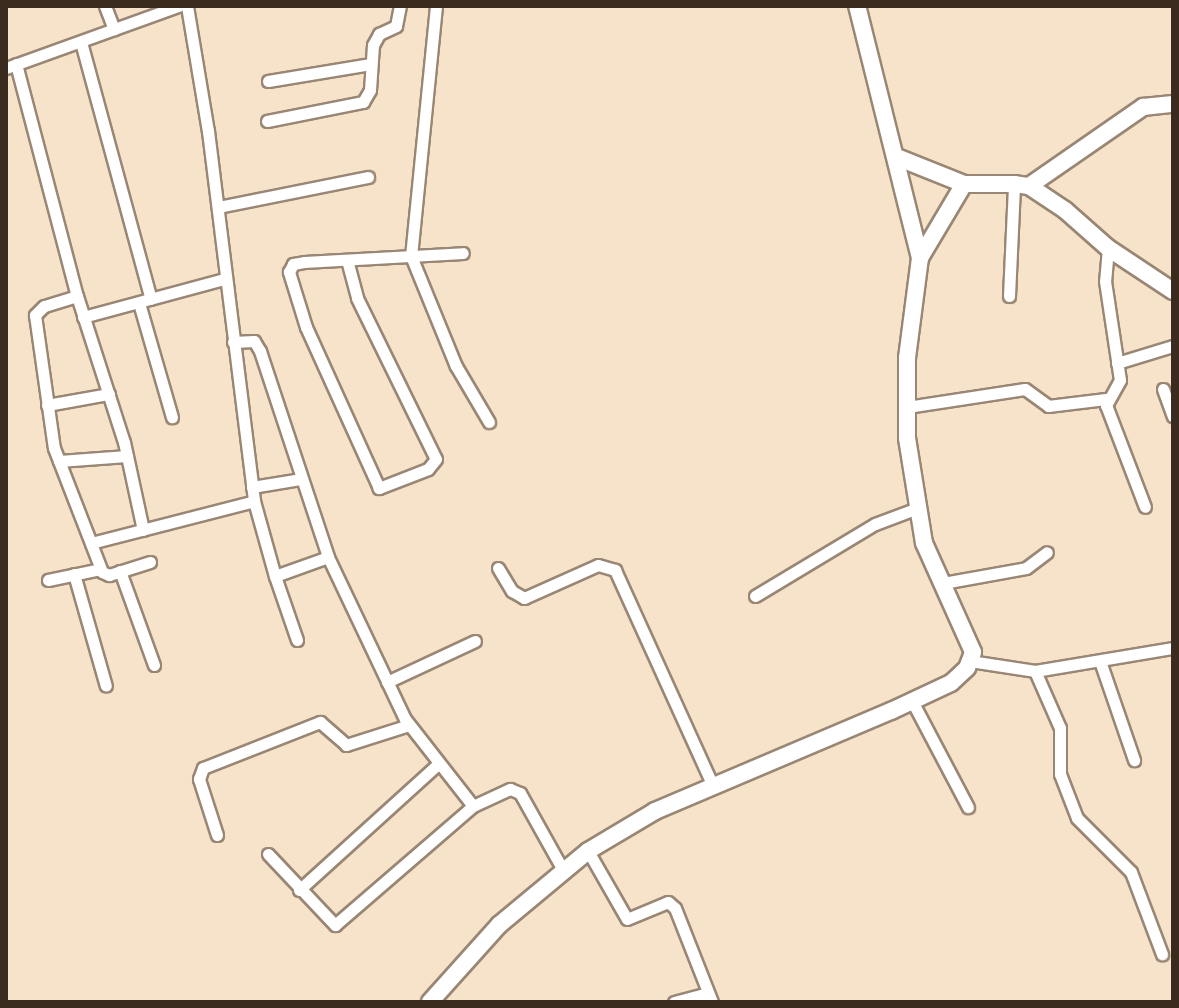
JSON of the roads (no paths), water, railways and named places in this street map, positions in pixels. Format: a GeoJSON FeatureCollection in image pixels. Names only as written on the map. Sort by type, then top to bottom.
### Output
{"type":"FeatureCollection","features":[{"type":"Feature","properties":{"kind":"street"},"geometry":{"type":"LineString","coordinates":[[105,6],[114,29]]}},
{"type":"Feature","properties":{"kind":"street"},"geometry":{"type":"LineString","coordinates":[[143,530],[127,456],[83,317],[11,66],[179,6],[218,207],[224,279],[254,501],[297,640]]}},
{"type":"Feature","properties":{"kind":"street"},"geometry":{"type":"LineString","coordinates":[[267,121],[363,102],[370,90],[375,39],[396,26],[400,6]]}},
{"type":"Feature","properties":{"kind":"street"},"geometry":{"type":"LineString","coordinates":[[436,6],[411,256],[456,366],[489,422]]}},
{"type":"Feature","properties":{"kind":"street"},"geometry":{"type":"LineString","coordinates":[[430,1002],[499,925],[562,868],[588,851],[712,784],[951,683],[970,661],[973,652],[924,543],[907,407],[907,358],[920,258],[899,158],[857,6]]}},
{"type":"Feature","properties":{"kind":"street"},"geometry":{"type":"LineString","coordinates":[[81,42],[151,299]]}},
{"type":"Feature","properties":{"kind":"street"},"geometry":{"type":"LineString","coordinates":[[268,81],[371,64]]}},
{"type":"Feature","properties":{"kind":"street"},"geometry":{"type":"LineString","coordinates":[[899,158],[964,184],[1022,185],[1143,107],[1173,104]]}},
{"type":"Feature","properties":{"kind":"street"},"geometry":{"type":"LineString","coordinates":[[218,207],[368,177]]}},
{"type":"Feature","properties":{"kind":"street"},"geometry":{"type":"LineString","coordinates":[[920,258],[964,184]]}},
{"type":"Feature","properties":{"kind":"street"},"geometry":{"type":"LineString","coordinates":[[1022,185],[1173,291]]}},
{"type":"Feature","properties":{"kind":"street"},"geometry":{"type":"LineString","coordinates":[[1009,296],[1022,185]]}},
{"type":"Feature","properties":{"kind":"street"},"geometry":{"type":"LineString","coordinates":[[907,407],[1025,389],[1048,406],[1106,399],[1120,380],[1105,281],[1108,248]]}},
{"type":"Feature","properties":{"kind":"street"},"geometry":{"type":"LineString","coordinates":[[347,260],[357,298],[436,459],[428,469],[383,488],[370,476],[289,280],[293,264],[347,260],[463,253]]}},
{"type":"Feature","properties":{"kind":"street"},"geometry":{"type":"LineString","coordinates":[[83,317],[224,279]]}},
{"type":"Feature","properties":{"kind":"street"},"geometry":{"type":"LineString","coordinates":[[77,296],[44,306],[35,315],[48,379],[47,405],[59,461],[100,569],[109,575],[150,562]]}},
{"type":"Feature","properties":{"kind":"street"},"geometry":{"type":"LineString","coordinates":[[139,303],[172,417]]}},
{"type":"Feature","properties":{"kind":"street"},"geometry":{"type":"LineString","coordinates":[[233,342],[254,341],[260,351],[328,557],[409,725],[473,806]]}},
{"type":"Feature","properties":{"kind":"street"},"geometry":{"type":"LineString","coordinates":[[1117,363],[1173,346]]}},
{"type":"Feature","properties":{"kind":"street"},"geometry":{"type":"LineString","coordinates":[[1163,389],[1172,413]]}},
{"type":"Feature","properties":{"kind":"street"},"geometry":{"type":"LineString","coordinates":[[47,405],[109,394]]}},
{"type":"Feature","properties":{"kind":"street"},"geometry":{"type":"LineString","coordinates":[[1106,399],[1145,507]]}},
{"type":"Feature","properties":{"kind":"street"},"geometry":{"type":"LineString","coordinates":[[59,461],[127,456]]}},
{"type":"Feature","properties":{"kind":"street"},"geometry":{"type":"LineString","coordinates":[[252,487],[301,479]]}},
{"type":"Feature","properties":{"kind":"street"},"geometry":{"type":"LineString","coordinates":[[91,543],[254,501]]}},
{"type":"Feature","properties":{"kind":"street"},"geometry":{"type":"LineString","coordinates":[[755,596],[875,524],[920,507]]}},
{"type":"Feature","properties":{"kind":"street"},"geometry":{"type":"LineString","coordinates":[[943,583],[1026,568],[1047,552]]}},
{"type":"Feature","properties":{"kind":"street"},"geometry":{"type":"LineString","coordinates":[[275,576],[328,557]]}},
{"type":"Feature","properties":{"kind":"street"},"geometry":{"type":"LineString","coordinates":[[498,568],[512,591],[524,598],[598,565],[615,570],[712,784]]}},
{"type":"Feature","properties":{"kind":"street"},"geometry":{"type":"LineString","coordinates":[[48,580],[100,569]]}},
{"type":"Feature","properties":{"kind":"street"},"geometry":{"type":"LineString","coordinates":[[120,571],[154,665]]}},
{"type":"Feature","properties":{"kind":"street"},"geometry":{"type":"LineString","coordinates":[[74,574],[106,686]]}},
{"type":"Feature","properties":{"kind":"street"},"geometry":{"type":"LineString","coordinates":[[387,682],[475,641]]}},
{"type":"Feature","properties":{"kind":"street"},"geometry":{"type":"LineString","coordinates":[[970,661],[1035,671],[1173,648]]}},
{"type":"Feature","properties":{"kind":"street"},"geometry":{"type":"LineString","coordinates":[[1100,661],[1134,760]]}},
{"type":"Feature","properties":{"kind":"street"},"geometry":{"type":"LineString","coordinates":[[1035,671],[1060,728],[1060,774],[1077,818],[1131,872],[1162,954]]}},
{"type":"Feature","properties":{"kind":"street"},"geometry":{"type":"LineString","coordinates":[[912,701],[968,807]]}},
{"type":"Feature","properties":{"kind":"street"},"geometry":{"type":"LineString","coordinates":[[217,835],[199,779],[203,768],[320,722],[346,745],[409,725]]}},
{"type":"Feature","properties":{"kind":"street"},"geometry":{"type":"LineString","coordinates":[[299,890],[438,764]]}},
{"type":"Feature","properties":{"kind":"street"},"geometry":{"type":"LineString","coordinates":[[268,854],[331,924],[339,924],[473,806],[517,790],[562,868]]}},
{"type":"Feature","properties":{"kind":"street"},"geometry":{"type":"LineString","coordinates":[[588,851],[627,919],[668,902],[675,908],[710,997],[674,1002]]}}]}
